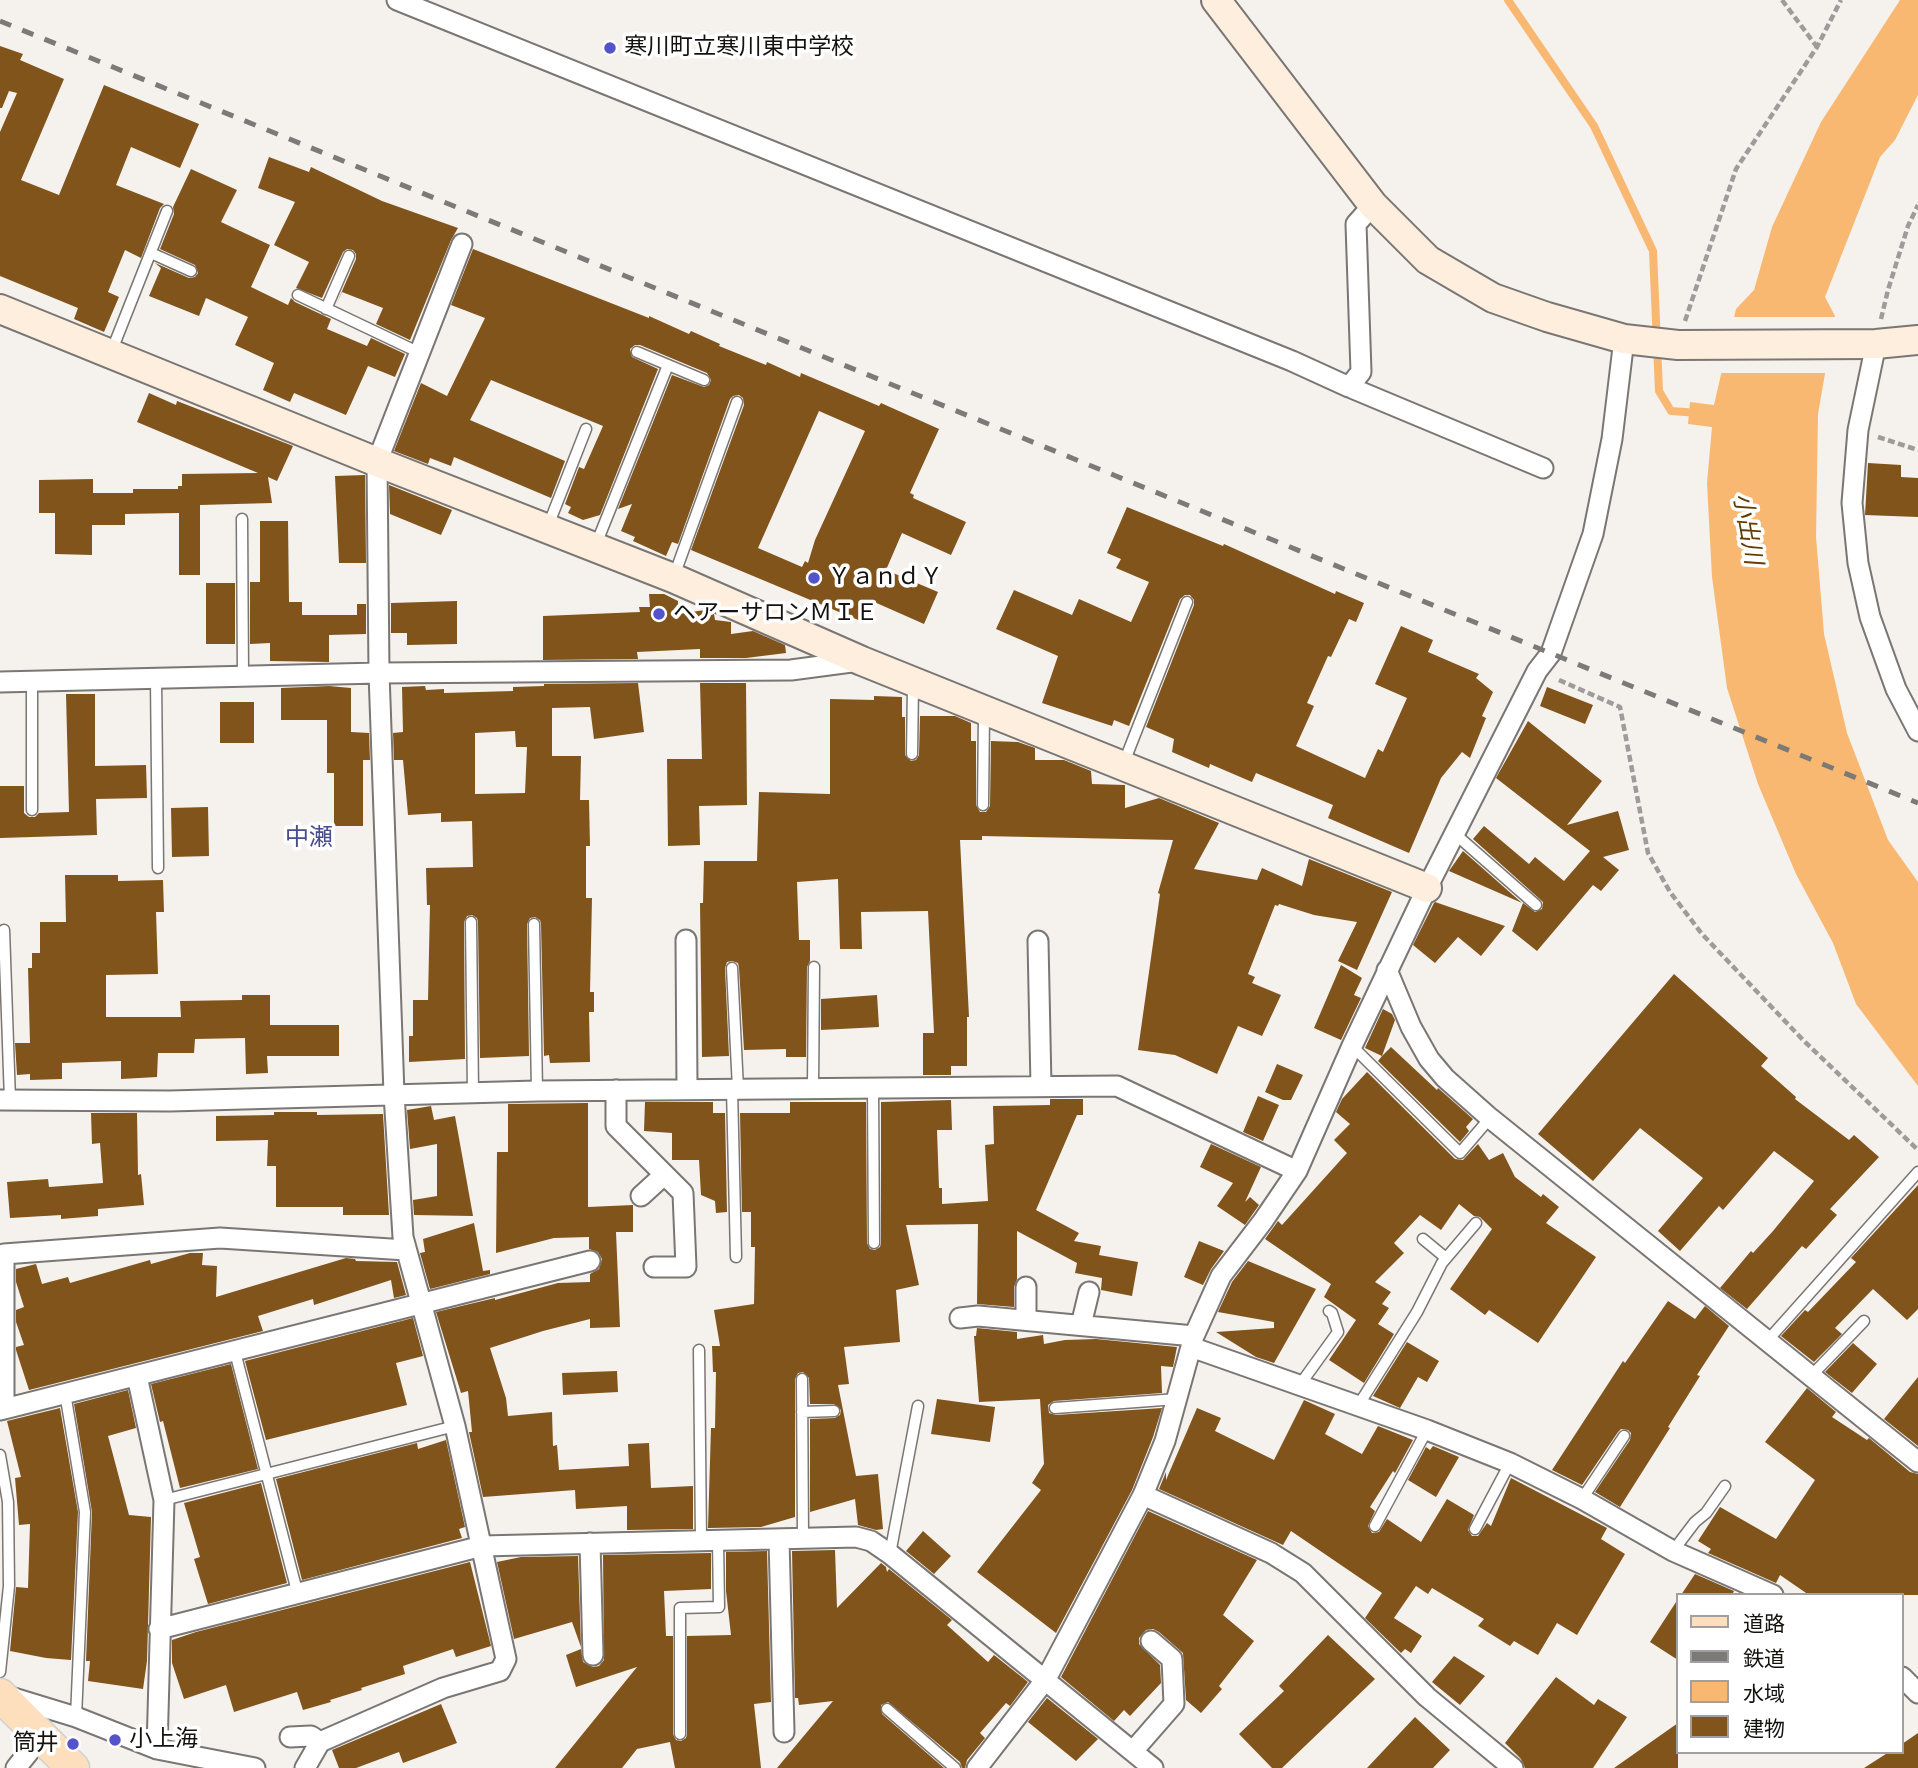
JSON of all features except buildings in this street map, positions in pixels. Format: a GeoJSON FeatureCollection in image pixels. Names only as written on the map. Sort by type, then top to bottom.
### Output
{"type":"FeatureCollection","features":[{"type":"Feature","properties":{"kind":"main road"},"geometry":{"type":"LineString","coordinates":[[0,1695],[40,1738],[73,1768]]}},
{"type":"Feature","properties":{"kind":"street"},"geometry":{"type":"LineString","coordinates":[[397,0],[604,86],[1292,360],[1349,387],[1543,468]]}},
{"type":"Feature","properties":{"kind":"street"},"geometry":{"type":"LineString","coordinates":[[1216,0],[1373,205],[1428,260],[1493,298],[1547,317],[1625,339],[1678,345],[1869,344],[1918,340]]}},
{"type":"Feature","properties":{"kind":"street"},"geometry":{"type":"LineString","coordinates":[[1349,387],[1361,372],[1356,224],[1373,205]]}},
{"type":"Feature","properties":{"kind":"street"},"geometry":{"type":"LineString","coordinates":[[305,1768],[320,1742],[443,1688],[500,1671],[506,1660],[455,1426],[403,1237],[394,1094],[379,673],[377,462],[462,244]]}},
{"type":"Feature","properties":{"kind":"street"},"geometry":{"type":"LineString","coordinates":[[0,309],[377,462],[673,578],[862,661],[1427,888]]}},
{"type":"Feature","properties":{"kind":"street"},"geometry":{"type":"LineString","coordinates":[[977,1768],[1046,1679],[1143,1495],[1165,1441],[1192,1341],[1221,1276],[1297,1171],[1352,1046],[1427,888],[1537,671],[1551,653],[1593,534],[1612,439],[1625,339]]}},
{"type":"Feature","properties":{"kind":"street"},"geometry":{"type":"LineString","coordinates":[[1869,344],[1852,503],[1858,563],[1870,617],[1896,689],[1918,731]]}},
{"type":"Feature","properties":{"kind":"street"},"geometry":{"type":"LineString","coordinates":[[0,682],[379,673],[791,670],[862,661]]}},
{"type":"Feature","properties":{"kind":"street"},"geometry":{"type":"LineString","coordinates":[[686,940],[687,1089]]}},
{"type":"Feature","properties":{"kind":"street"},"geometry":{"type":"LineString","coordinates":[[1038,941],[1041,1086]]}},
{"type":"Feature","properties":{"kind":"street"},"geometry":{"type":"LineString","coordinates":[[1387,970],[1411,1027],[1429,1059],[1445,1078],[1490,1118],[1918,1462]]}},
{"type":"Feature","properties":{"kind":"street"},"geometry":{"type":"LineString","coordinates":[[5,1100],[170,1101],[537,1091],[1117,1086],[1297,1171]]}},
{"type":"Feature","properties":{"kind":"street"},"geometry":{"type":"LineString","coordinates":[[616,1090],[617,1126],[682,1193],[686,1267],[654,1268]]}},
{"type":"Feature","properties":{"kind":"street"},"geometry":{"type":"LineString","coordinates":[[640,1196],[664,1175]]}},
{"type":"Feature","properties":{"kind":"street"},"geometry":{"type":"LineString","coordinates":[[406,1250],[220,1238],[4,1254],[2,1409],[590,1261]]}},
{"type":"Feature","properties":{"kind":"street"},"geometry":{"type":"LineString","coordinates":[[1026,1287],[1026,1320]]}},
{"type":"Feature","properties":{"kind":"street"},"geometry":{"type":"LineString","coordinates":[[1081,1325],[1089,1293]]}},
{"type":"Feature","properties":{"kind":"street"},"geometry":{"type":"LineString","coordinates":[[960,1318],[978,1316],[1081,1325],[1192,1341],[1299,1385],[1510,1462],[1674,1551],[1768,1593]]}},
{"type":"Feature","properties":{"kind":"street"},"geometry":{"type":"LineString","coordinates":[[137,1376],[164,1500],[157,1749]]}},
{"type":"Feature","properties":{"kind":"street"},"geometry":{"type":"LineString","coordinates":[[1143,1495],[1272,1553],[1303,1573],[1427,1697],[1513,1768]]}},
{"type":"Feature","properties":{"kind":"street"},"geometry":{"type":"LineString","coordinates":[[159,1629],[482,1546],[856,1537],[871,1541],[890,1554],[1153,1768]]}},
{"type":"Feature","properties":{"kind":"street"},"geometry":{"type":"LineString","coordinates":[[779,1539],[784,1732]]}},
{"type":"Feature","properties":{"kind":"street"},"geometry":{"type":"LineString","coordinates":[[590,1543],[593,1656]]}},
{"type":"Feature","properties":{"kind":"street"},"geometry":{"type":"LineString","coordinates":[[1133,1751],[1174,1704],[1172,1659],[1151,1641]]}},
{"type":"Feature","properties":{"kind":"street"},"geometry":{"type":"LineString","coordinates":[[1904,1679],[1918,1693]]}},
{"type":"Feature","properties":{"kind":"street"},"geometry":{"type":"LineString","coordinates":[[0,1695],[76,1717],[157,1749],[255,1768]]}},
{"type":"Feature","properties":{"kind":"street"},"geometry":{"type":"LineString","coordinates":[[290,1737],[311,1736],[320,1742]]}},
{"type":"Feature","properties":{"kind":"street"},"geometry":{"type":"LineString","coordinates":[[16,1768],[40,1738]]}},
{"type":"Feature","properties":{"kind":"lane"},"geometry":{"type":"LineString","coordinates":[[111,353],[167,211]]}},
{"type":"Feature","properties":{"kind":"lane"},"geometry":{"type":"LineString","coordinates":[[151,254],[191,271]]}},
{"type":"Feature","properties":{"kind":"lane"},"geometry":{"type":"LineString","coordinates":[[326,309],[349,256]]}},
{"type":"Feature","properties":{"kind":"lane"},"geometry":{"type":"LineString","coordinates":[[298,295],[420,353]]}},
{"type":"Feature","properties":{"kind":"lane"},"geometry":{"type":"LineString","coordinates":[[636,352],[704,380]]}},
{"type":"Feature","properties":{"kind":"lane"},"geometry":{"type":"LineString","coordinates":[[595,548],[668,365]]}},
{"type":"Feature","properties":{"kind":"lane"},"geometry":{"type":"LineString","coordinates":[[673,578],[737,402]]}},
{"type":"Feature","properties":{"kind":"lane"},"geometry":{"type":"LineString","coordinates":[[547,529],[586,429]]}},
{"type":"Feature","properties":{"kind":"lane"},"geometry":{"type":"LineString","coordinates":[[242,519],[243,676]]}},
{"type":"Feature","properties":{"kind":"lane"},"geometry":{"type":"LineString","coordinates":[[1123,765],[1187,602]]}},
{"type":"Feature","properties":{"kind":"lane"},"geometry":{"type":"LineString","coordinates":[[156,678],[158,867]]}},
{"type":"Feature","properties":{"kind":"lane"},"geometry":{"type":"LineString","coordinates":[[32,681],[32,810]]}},
{"type":"Feature","properties":{"kind":"lane"},"geometry":{"type":"LineString","coordinates":[[912,754],[913,681]]}},
{"type":"Feature","properties":{"kind":"lane"},"geometry":{"type":"LineString","coordinates":[[983,805],[984,710]]}},
{"type":"Feature","properties":{"kind":"lane"},"geometry":{"type":"LineString","coordinates":[[1454,833],[1536,905]]}},
{"type":"Feature","properties":{"kind":"lane"},"geometry":{"type":"LineString","coordinates":[[471,922],[473,1093]]}},
{"type":"Feature","properties":{"kind":"lane"},"geometry":{"type":"LineString","coordinates":[[534,924],[537,1091]]}},
{"type":"Feature","properties":{"kind":"lane"},"geometry":{"type":"LineString","coordinates":[[4,930],[5,1100]]}},
{"type":"Feature","properties":{"kind":"lane"},"geometry":{"type":"LineString","coordinates":[[813,1088],[814,967]]}},
{"type":"Feature","properties":{"kind":"lane"},"geometry":{"type":"LineString","coordinates":[[732,968],[736,1257]]}},
{"type":"Feature","properties":{"kind":"lane"},"geometry":{"type":"LineString","coordinates":[[1352,1046],[1460,1153],[1490,1118]]}},
{"type":"Feature","properties":{"kind":"lane"},"geometry":{"type":"LineString","coordinates":[[873,1087],[874,1243]]}},
{"type":"Feature","properties":{"kind":"lane"},"geometry":{"type":"LineString","coordinates":[[1768,1340],[1918,1172]]}},
{"type":"Feature","properties":{"kind":"lane"},"geometry":{"type":"LineString","coordinates":[[1357,1406],[1417,1311],[1446,1258],[1476,1223]]}},
{"type":"Feature","properties":{"kind":"lane"},"geometry":{"type":"LineString","coordinates":[[1423,1239],[1446,1258]]}},
{"type":"Feature","properties":{"kind":"lane"},"geometry":{"type":"LineString","coordinates":[[1299,1385],[1338,1332],[1329,1311]]}},
{"type":"Feature","properties":{"kind":"lane"},"geometry":{"type":"LineString","coordinates":[[1812,1375],[1864,1321]]}},
{"type":"Feature","properties":{"kind":"lane"},"geometry":{"type":"LineString","coordinates":[[680,1734],[680,1608],[719,1607],[710,1540],[699,1350]]}},
{"type":"Feature","properties":{"kind":"lane"},"geometry":{"type":"LineString","coordinates":[[235,1352],[298,1595]]}},
{"type":"Feature","properties":{"kind":"lane"},"geometry":{"type":"LineString","coordinates":[[802,1379],[803,1538]]}},
{"type":"Feature","properties":{"kind":"lane"},"geometry":{"type":"LineString","coordinates":[[65,1394],[85,1511],[76,1717]]}},
{"type":"Feature","properties":{"kind":"lane"},"geometry":{"type":"LineString","coordinates":[[1055,1408],[1178,1399]]}},
{"type":"Feature","properties":{"kind":"lane"},"geometry":{"type":"LineString","coordinates":[[890,1554],[918,1406]]}},
{"type":"Feature","properties":{"kind":"lane"},"geometry":{"type":"LineString","coordinates":[[802,1412],[834,1410]]}},
{"type":"Feature","properties":{"kind":"lane"},"geometry":{"type":"LineString","coordinates":[[164,1500],[455,1426]]}},
{"type":"Feature","properties":{"kind":"lane"},"geometry":{"type":"LineString","coordinates":[[1375,1526],[1427,1430]]}},
{"type":"Feature","properties":{"kind":"lane"},"geometry":{"type":"LineString","coordinates":[[1582,1499],[1625,1436]]}},
{"type":"Feature","properties":{"kind":"lane"},"geometry":{"type":"LineString","coordinates":[[0,1455],[8,1502],[9,1586],[0,1672]]}},
{"type":"Feature","properties":{"kind":"lane"},"geometry":{"type":"LineString","coordinates":[[1475,1529],[1510,1462]]}},
{"type":"Feature","properties":{"kind":"lane"},"geometry":{"type":"LineString","coordinates":[[1674,1551],[1725,1486]]}},
{"type":"Feature","properties":{"kind":"lane"},"geometry":{"type":"LineString","coordinates":[[887,1709],[956,1768]]}},
{"type":"Feature","properties":{"kind":"path"},"geometry":{"type":"LineString","coordinates":[[1782,0],[1817,47]]}},
{"type":"Feature","properties":{"kind":"path"},"geometry":{"type":"LineString","coordinates":[[1678,345],[1694,289],[1736,169],[1817,47],[1841,0]]}},
{"type":"Feature","properties":{"kind":"path"},"geometry":{"type":"LineString","coordinates":[[1869,344],[1908,226],[1918,205]]}},
{"type":"Feature","properties":{"kind":"path"},"geometry":{"type":"LineString","coordinates":[[1858,429],[1918,450]]}},
{"type":"Feature","properties":{"kind":"path"},"geometry":{"type":"LineString","coordinates":[[1537,671],[1620,707],[1648,852],[1670,892],[1702,934],[1803,1040],[1918,1150]]}},
{"type":"Feature","properties":{"kind":"water","name":"小出川"},"geometry":{"type":"Polygon","coordinates":[[[1900,0],[1918,0],[1918,95],[1895,140],[1880,157],[1825,297],[1835,316],[1818,414],[1816,537],[1824,634],[1847,733],[1888,840],[1918,882],[1918,1086],[1856,1004],[1833,943],[1796,874],[1758,784],[1727,688],[1712,577],[1707,483],[1712,427],[1688,424],[1690,402],[1714,405],[1736,309],[1754,290],[1772,227],[1821,122],[1900,0]]]}},
{"type":"Feature","properties":{"kind":"pier"},"geometry":{"type":"Polygon","coordinates":[[[1731,317],[1838,317],[1829,373],[1718,373],[1731,317]]]}},
{"type":"Feature","properties":{"kind":"waterway"},"geometry":{"type":"LineString","coordinates":[[1508,0],[1594,126],[1653,251],[1659,391],[1671,411],[1699,413]]}},
{"type":"Feature","properties":{"kind":"railway"},"geometry":{"type":"LineString","coordinates":[[0,21],[1918,803]]}},
{"type":"Feature","properties":{"kind":"place","name":"寒川町立寒川東中学校"},"geometry":{"type":"Point","coordinates":[610,48]}},
{"type":"Feature","properties":{"kind":"place","name":"ＹａｎｄＹ"},"geometry":{"type":"Point","coordinates":[814,578]}},
{"type":"Feature","properties":{"kind":"place","name":"ヘアーサロンＭＩＥ"},"geometry":{"type":"Point","coordinates":[659,614]}},
{"type":"Feature","properties":{"kind":"place","name":"小上海"},"geometry":{"type":"Point","coordinates":[115,1740]}},
{"type":"Feature","properties":{"kind":"place","name":"筒井"},"geometry":{"type":"Point","coordinates":[73,1744]}},
{"type":"Feature","properties":{"kind":"district","name":"中瀬"},"geometry":{"type":"Point","coordinates":[309,838]}}]}
